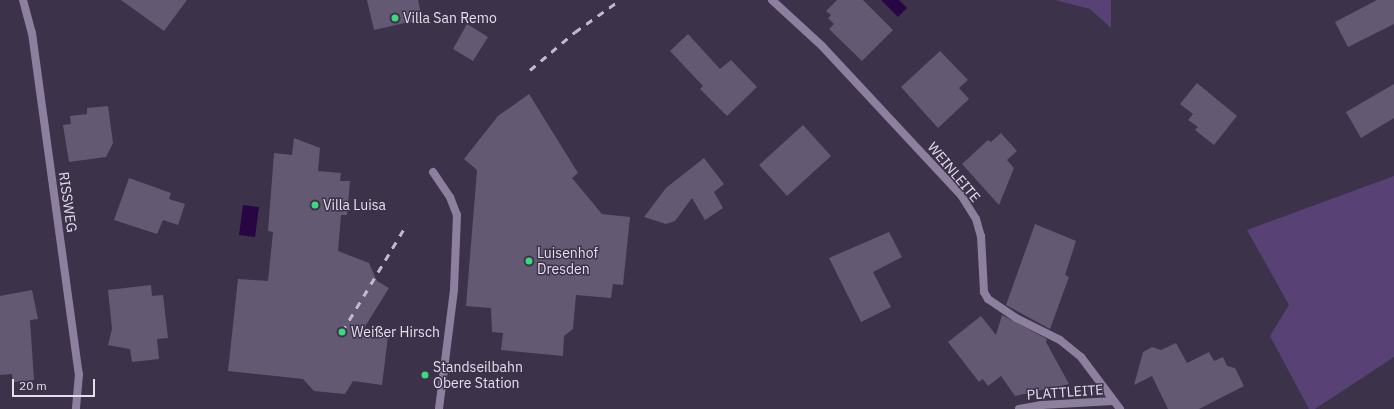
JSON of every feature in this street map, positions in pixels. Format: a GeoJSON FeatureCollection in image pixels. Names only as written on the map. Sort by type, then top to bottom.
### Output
{"type":"FeatureCollection","features":[{"type":"Feature","properties":{"kind":"street","name":"RISSWEG"},"geometry":{"type":"LineString","coordinates":[[23,0],[32,33],[79,374],[76,409]]}},
{"type":"Feature","properties":{"kind":"street","name":"WEINLEITE"},"geometry":{"type":"LineString","coordinates":[[772,0],[827,51],[961,195],[976,219],[981,236],[984,292],[988,299],[1016,318],[1060,340],[1081,358],[1113,402],[1120,409]]}},
{"type":"Feature","properties":{"kind":"street"},"geometry":{"type":"LineString","coordinates":[[433,172],[450,197],[457,216],[454,290],[439,409]]}},
{"type":"Feature","properties":{"kind":"street","name":"PLATTLEITE"},"geometry":{"type":"LineString","coordinates":[[1019,409],[1042,404],[1113,402]]}},
{"type":"Feature","properties":{"kind":"shaded area"},"geometry":{"type":"Polygon","coordinates":[[[881,0],[899,0],[907,8],[898,17],[881,0]]]}},
{"type":"Feature","properties":{"kind":"shaded area"},"geometry":{"type":"Polygon","coordinates":[[[1055,0],[1111,0],[1111,28],[1090,9],[1055,0]]]}},
{"type":"Feature","properties":{"kind":"shaded area"},"geometry":{"type":"Polygon","coordinates":[[[1394,176],[1394,357],[1315,409],[1309,409],[1270,336],[1289,305],[1247,230],[1394,176]]]}},
{"type":"Feature","properties":{"kind":"shaded area"},"geometry":{"type":"Polygon","coordinates":[[[243,205],[259,207],[255,237],[239,235],[243,205]]]}},
{"type":"Feature","properties":{"kind":"building"},"geometry":{"type":"Polygon","coordinates":[[[121,0],[187,0],[164,31],[121,0]]]}},
{"type":"Feature","properties":{"kind":"building","name":"Villa San Remo"},"geometry":{"type":"Polygon","coordinates":[[[367,0],[418,0],[422,19],[374,30],[367,0]]]}},
{"type":"Feature","properties":{"kind":"building"},"geometry":{"type":"Polygon","coordinates":[[[837,0],[863,0],[893,30],[862,61],[829,29],[834,24],[828,18],[831,15],[826,11],[837,0]]]}},
{"type":"Feature","properties":{"kind":"building"},"geometry":{"type":"Polygon","coordinates":[[[1377,0],[1394,0],[1394,24],[1348,47],[1335,22],[1377,0]]]}},
{"type":"Feature","properties":{"kind":"building"},"geometry":{"type":"Polygon","coordinates":[[[467,24],[488,37],[473,61],[453,49],[467,24]]]}},
{"type":"Feature","properties":{"kind":"building"},"geometry":{"type":"Polygon","coordinates":[[[688,34],[720,69],[731,60],[757,87],[727,116],[700,89],[703,86],[670,51],[688,34]]]}},
{"type":"Feature","properties":{"kind":"building"},"geometry":{"type":"Polygon","coordinates":[[[940,51],[968,80],[959,88],[969,99],[938,128],[901,87],[940,51]]]}},
{"type":"Feature","properties":{"kind":"building"},"geometry":{"type":"Polygon","coordinates":[[[1197,83],[1237,116],[1214,145],[1195,130],[1198,127],[1188,120],[1193,114],[1180,104],[1197,83]]]}},
{"type":"Feature","properties":{"kind":"building"},"geometry":{"type":"Polygon","coordinates":[[[1394,84],[1394,118],[1361,138],[1346,112],[1394,84]]]}},
{"type":"Feature","properties":{"kind":"building"},"geometry":{"type":"Polygon","coordinates":[[[529,94],[578,173],[572,178],[602,214],[630,217],[623,285],[613,284],[611,298],[576,295],[573,329],[564,336],[563,356],[501,350],[503,333],[492,332],[491,308],[466,306],[477,170],[464,159],[498,116],[529,94]]]}},
{"type":"Feature","properties":{"kind":"building"},"geometry":{"type":"Polygon","coordinates":[[[108,106],[113,143],[106,157],[69,162],[63,125],[71,124],[70,116],[87,114],[87,108],[108,106]]]}},
{"type":"Feature","properties":{"kind":"building"},"geometry":{"type":"Polygon","coordinates":[[[803,125],[831,156],[787,196],[759,165],[803,125]]]}},
{"type":"Feature","properties":{"kind":"building"},"geometry":{"type":"Polygon","coordinates":[[[1001,133],[1017,151],[1007,160],[1014,168],[999,205],[962,164],[988,140],[991,142],[1001,133]]]}},
{"type":"Feature","properties":{"kind":"building"},"geometry":{"type":"Polygon","coordinates":[[[294,138],[320,148],[318,171],[341,173],[340,181],[350,181],[347,215],[341,215],[338,251],[369,263],[377,281],[389,288],[361,333],[388,336],[382,385],[353,381],[345,394],[314,391],[303,379],[228,371],[238,279],[268,281],[273,232],[268,231],[274,153],[292,155],[294,138]]]}},
{"type":"Feature","properties":{"kind":"building"},"geometry":{"type":"Polygon","coordinates":[[[704,158],[724,184],[714,192],[723,208],[705,220],[692,198],[675,221],[666,224],[644,217],[666,188],[704,158]]]}},
{"type":"Feature","properties":{"kind":"building"},"geometry":{"type":"Polygon","coordinates":[[[129,178],[171,193],[169,199],[185,204],[178,225],[163,220],[157,234],[114,220],[129,178]]]}},
{"type":"Feature","properties":{"kind":"building"},"geometry":{"type":"Polygon","coordinates":[[[1035,224],[1076,241],[1065,275],[1069,277],[1050,329],[1006,305],[1035,224]]]}},
{"type":"Feature","properties":{"kind":"building"},"geometry":{"type":"Polygon","coordinates":[[[889,232],[902,257],[873,272],[891,307],[861,322],[829,258],[889,232]]]}},
{"type":"Feature","properties":{"kind":"building"},"geometry":{"type":"Polygon","coordinates":[[[151,285],[152,296],[163,295],[168,338],[157,339],[159,359],[132,362],[130,349],[108,345],[112,329],[108,290],[151,285]]]}},
{"type":"Feature","properties":{"kind":"building"},"geometry":{"type":"Polygon","coordinates":[[[32,290],[38,319],[30,320],[34,380],[13,382],[12,374],[0,375],[0,296],[32,290]]]}},
{"type":"Feature","properties":{"kind":"building"},"geometry":{"type":"Polygon","coordinates":[[[1002,315],[1047,339],[1046,342],[1069,384],[1015,396],[1001,376],[988,386],[983,379],[979,382],[948,342],[981,316],[996,335],[1002,315]]]}},
{"type":"Feature","properties":{"kind":"building"},"geometry":{"type":"Polygon","coordinates":[[[1176,343],[1187,363],[1209,352],[1214,361],[1223,357],[1227,366],[1235,368],[1244,386],[1199,409],[1168,409],[1152,376],[1134,385],[1143,352],[1152,347],[1161,350],[1176,343]]]}},
{"type":"Feature","properties":{"kind":"railway"},"geometry":{"type":"LineString","coordinates":[[530,70],[575,32],[620,0]]}},
{"type":"Feature","properties":{"kind":"railway"},"geometry":{"type":"LineString","coordinates":[[342,332],[407,224]]}},
{"type":"Feature","properties":{"kind":"place","name":"Villa San Remo"},"geometry":{"type":"Point","coordinates":[395,18]}},
{"type":"Feature","properties":{"kind":"place","name":"Villa Luisa"},"geometry":{"type":"Point","coordinates":[315,205]}},
{"type":"Feature","properties":{"kind":"place","name":"Luisenhof Dresden"},"geometry":{"type":"Point","coordinates":[529,261]}},
{"type":"Feature","properties":{"kind":"place","name":"Weißer Hirsch"},"geometry":{"type":"Point","coordinates":[342,332]}},
{"type":"Feature","properties":{"kind":"place","name":"Standseilbahn Obere Station"},"geometry":{"type":"Point","coordinates":[425,375]}}]}
